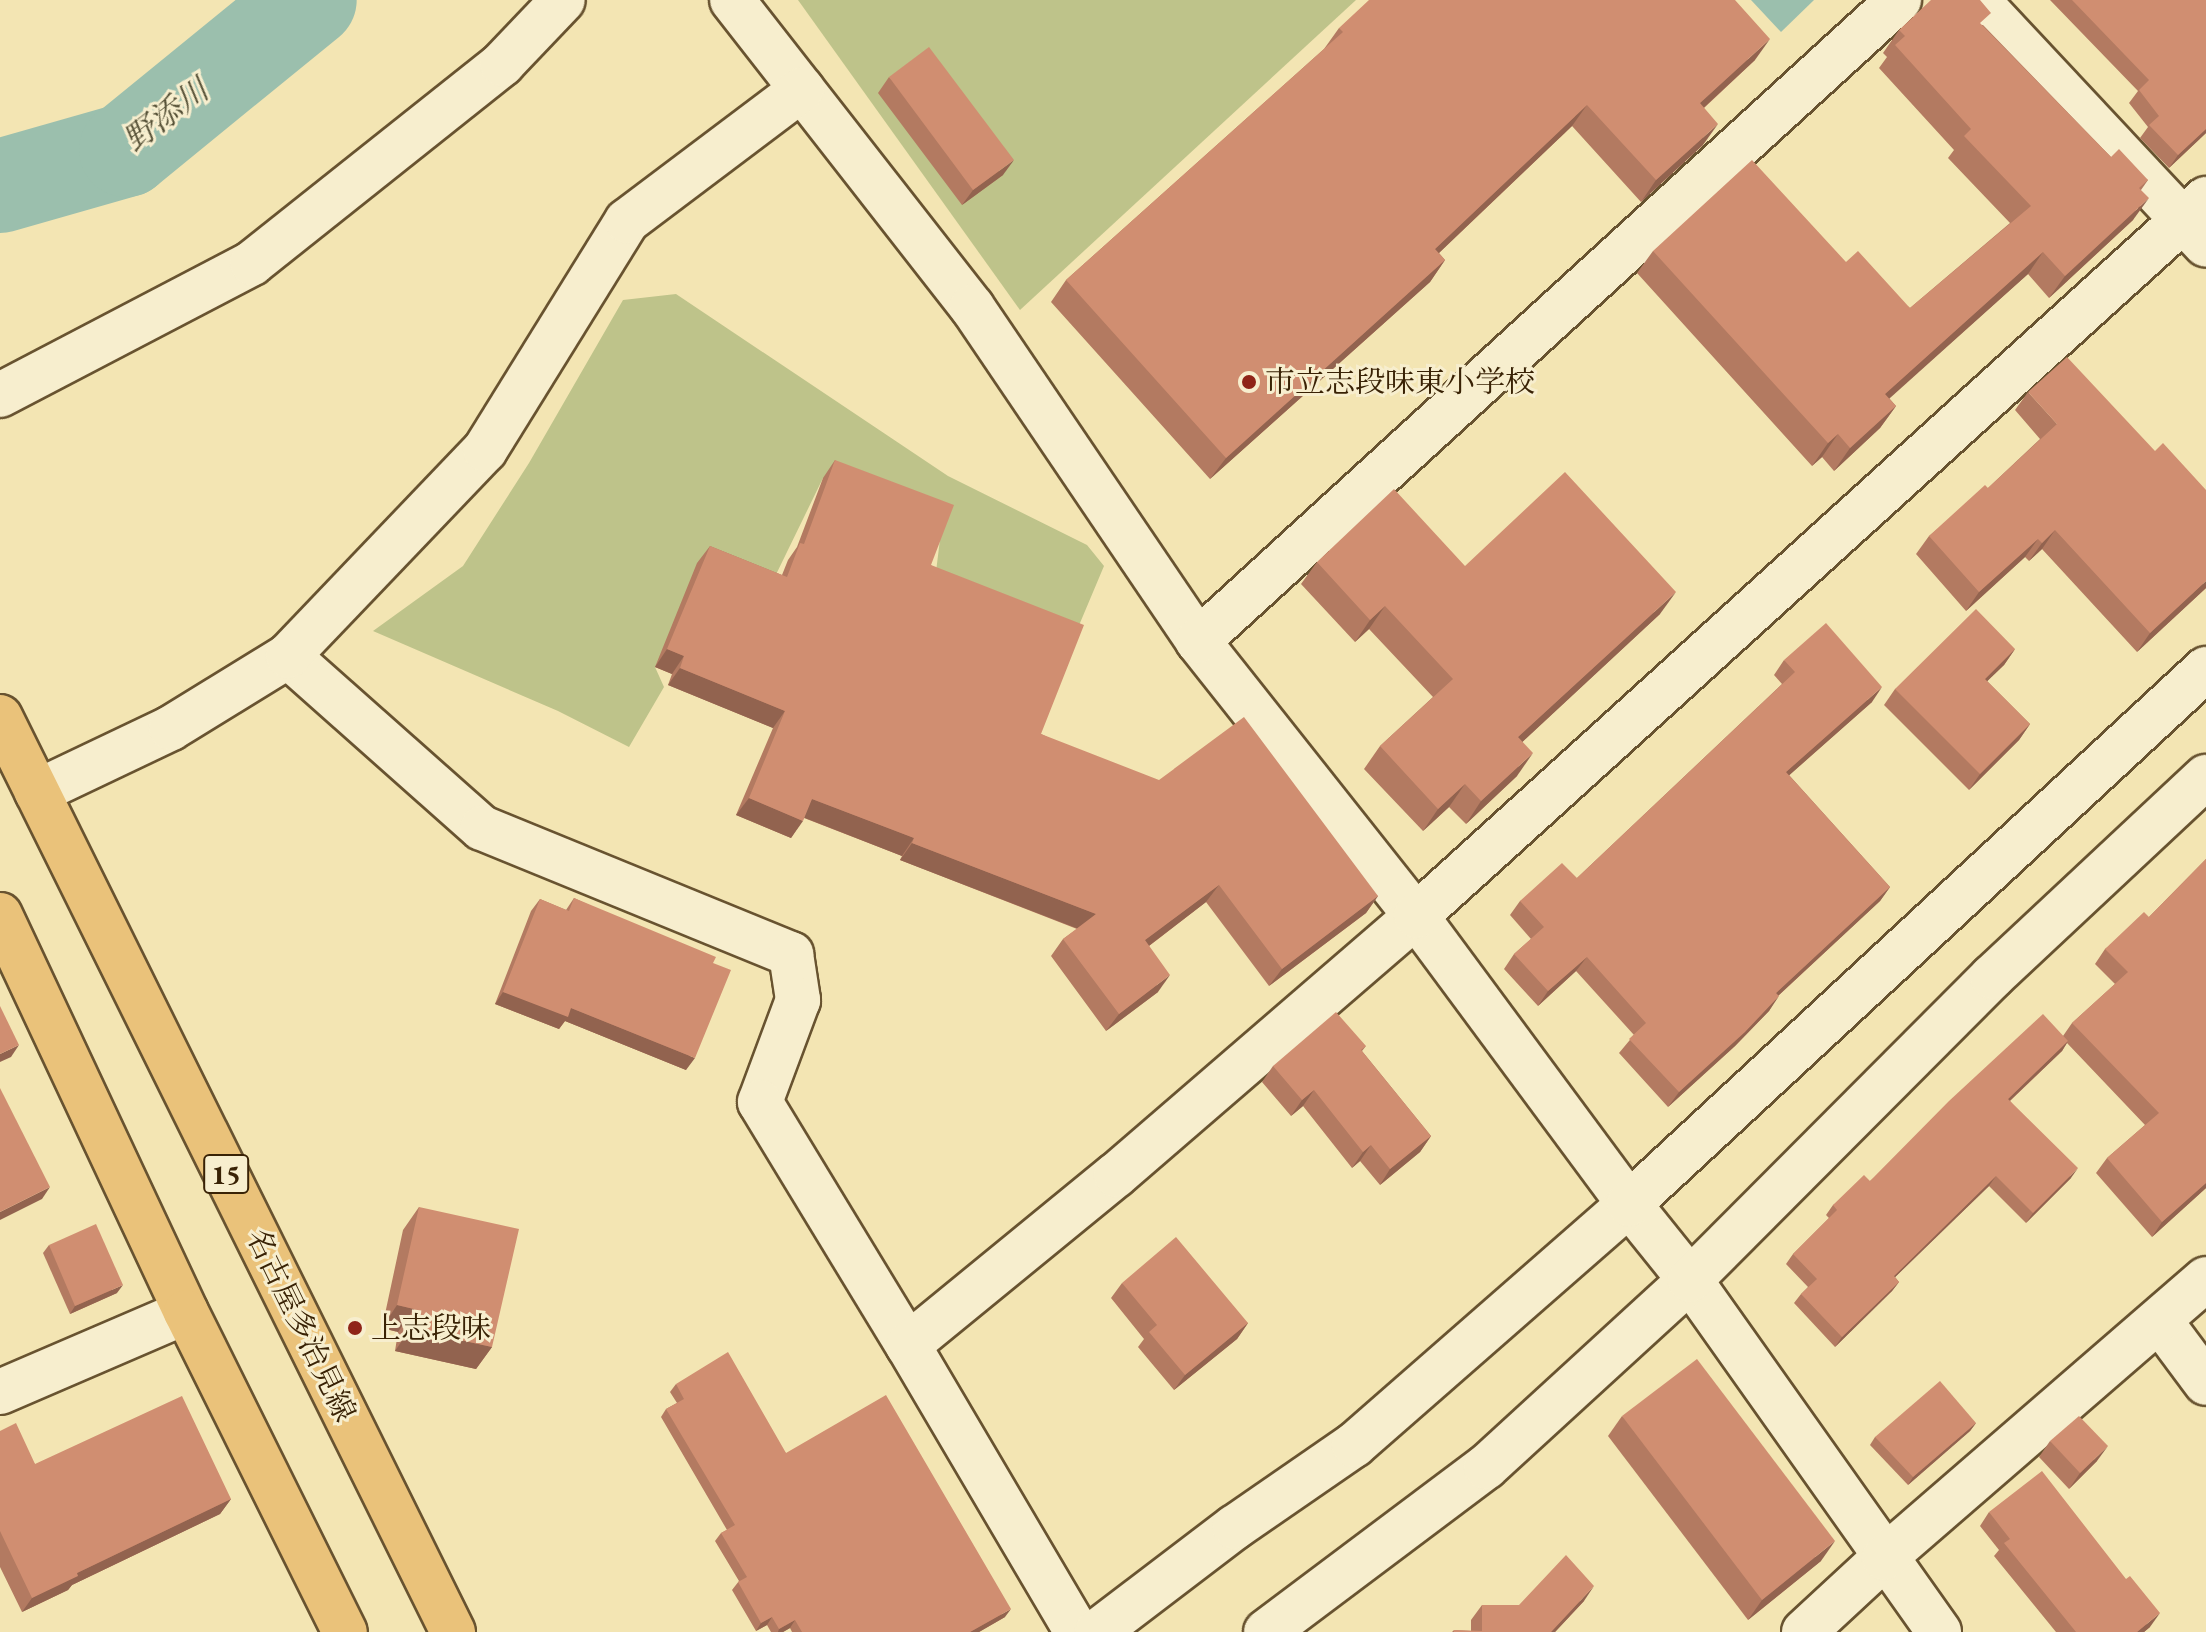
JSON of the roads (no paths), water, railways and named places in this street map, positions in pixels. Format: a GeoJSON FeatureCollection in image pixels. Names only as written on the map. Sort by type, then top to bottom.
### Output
{"type":"FeatureCollection","features":[{"type":"Feature","properties":{"kind":"main road","name":"名古屋多治見線"},"geometry":{"type":"LineString","coordinates":[[0,717],[453,1632]]}},
{"type":"Feature","properties":{"kind":"main road"},"geometry":{"type":"LineString","coordinates":[[0,915],[186,1312],[345,1632]]}},
{"type":"Feature","properties":{"kind":"street"},"geometry":{"type":"LineString","coordinates":[[0,395],[252,263],[502,64],[563,0]]}},
{"type":"Feature","properties":{"kind":"street"},"geometry":{"type":"LineString","coordinates":[[732,0],[972,307],[1198,641],[1416,916],[1629,1204],[1690,1280],[1939,1632]]}},
{"type":"Feature","properties":{"kind":"street"},"geometry":{"type":"LineString","coordinates":[[1198,641],[1899,0]]}},
{"type":"Feature","properties":{"kind":"street"},"geometry":{"type":"LineString","coordinates":[[908,1345],[1116,1175],[1416,916],[2198,221],[1977,0]]}},
{"type":"Feature","properties":{"kind":"street"},"geometry":{"type":"LineString","coordinates":[[37,792],[171,728],[288,656],[485,450],[627,221],[802,89]]}},
{"type":"Feature","properties":{"kind":"street"},"geometry":{"type":"LineString","coordinates":[[288,656],[482,828],[791,954],[798,1000],[760,1102],[1077,1632]]}},
{"type":"Feature","properties":{"kind":"street"},"geometry":{"type":"LineString","coordinates":[[1097,1632],[1235,1527],[1354,1445],[1629,1204],[2206,669]]}},
{"type":"Feature","properties":{"kind":"street"},"geometry":{"type":"LineString","coordinates":[[1266,1632],[1486,1467],[1690,1280],[1992,977],[2206,777]]}},
{"type":"Feature","properties":{"kind":"street"},"geometry":{"type":"LineString","coordinates":[[1804,1632],[1884,1558],[2206,1279]]}},
{"type":"Feature","properties":{"kind":"street"},"geometry":{"type":"LineString","coordinates":[[0,1392],[186,1312]]}},
{"type":"Feature","properties":{"kind":"street"},"geometry":{"type":"LineString","coordinates":[[2160,1321],[2206,1383]]}},
{"type":"Feature","properties":{"kind":"waterway","name":"野添川"},"geometry":{"type":"LineString","coordinates":[[0,186],[126,150],[310,0]]}},
{"type":"Feature","properties":{"kind":"place","name":"市立志段味東小学校"},"geometry":{"type":"Point","coordinates":[1249,382]}},
{"type":"Feature","properties":{"kind":"place","name":"上志段味"},"geometry":{"type":"Point","coordinates":[355,1328]}}]}
